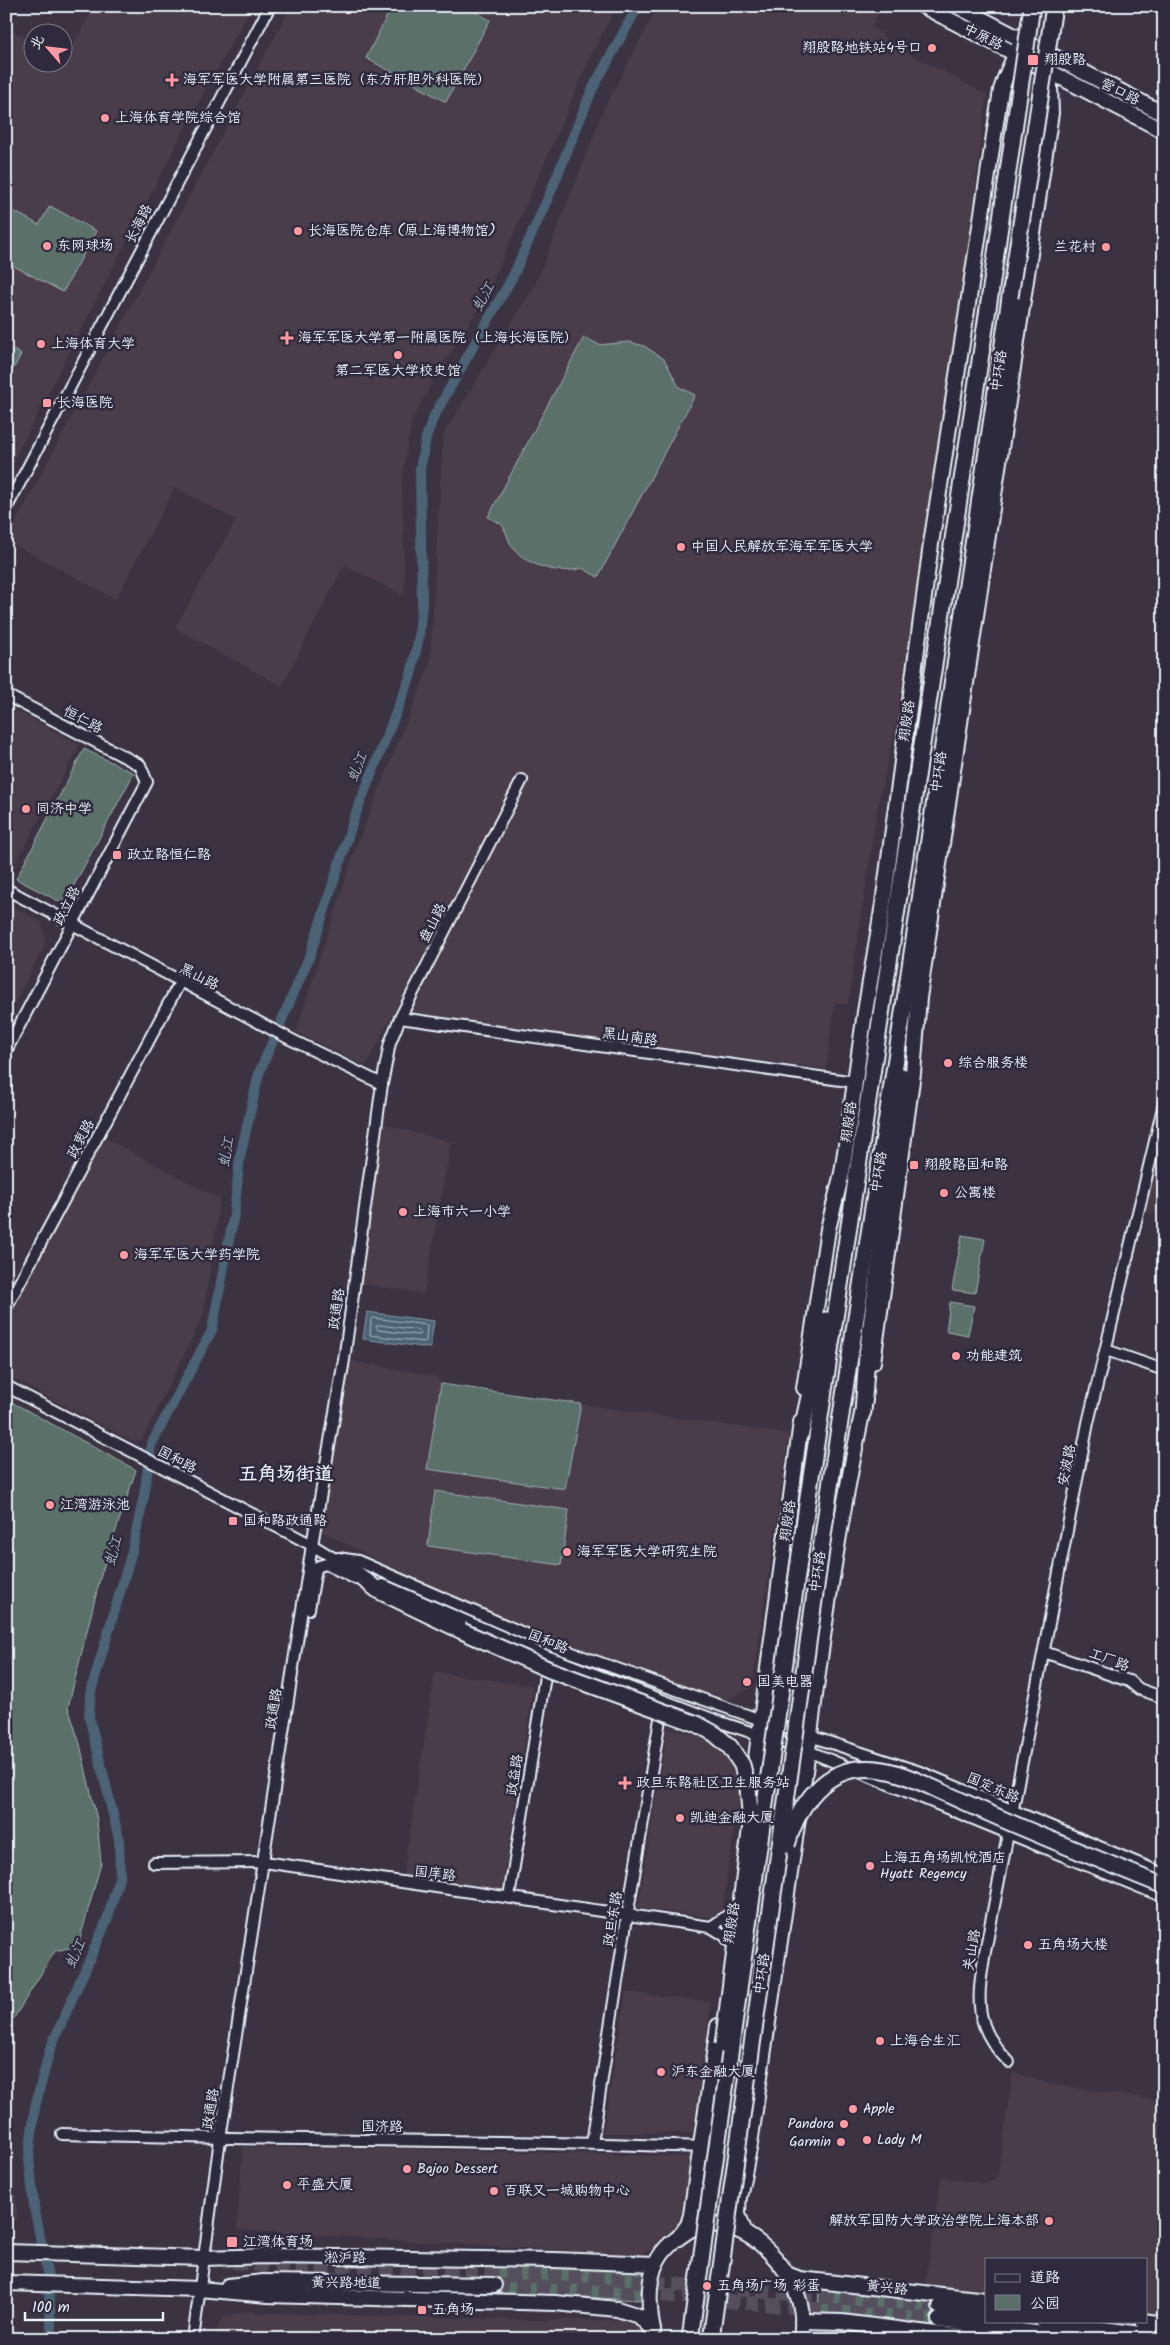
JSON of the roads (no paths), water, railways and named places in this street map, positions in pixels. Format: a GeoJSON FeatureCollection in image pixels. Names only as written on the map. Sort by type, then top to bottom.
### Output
{"type":"FeatureCollection","features":[{"type":"Feature","properties":{"kind":"highway","name":"中环路"},"geometry":{"type":"LineString","coordinates":[[690,2339],[709,2147],[990,295],[1030,6]]}},
{"type":"Feature","properties":{"kind":"highway","name":"中环路"},"geometry":{"type":"LineString","coordinates":[[711,2339],[829,1493],[1055,6]]}},
{"type":"Feature","properties":{"kind":"highway"},"geometry":{"type":"LineString","coordinates":[[863,1412],[867,1355],[900,1110],[907,987]]}},
{"type":"Feature","properties":{"kind":"highway"},"geometry":{"type":"LineString","coordinates":[[801,1433],[858,1174]]}},
{"type":"Feature","properties":{"kind":"highway"},"geometry":{"type":"LineString","coordinates":[[353,1571],[379,1591],[462,1632],[550,1670],[696,1724],[722,1739],[742,1764],[748,1788],[751,1824],[709,2147]]}},
{"type":"Feature","properties":{"kind":"highway"},"geometry":{"type":"LineString","coordinates":[[738,2150],[761,2021],[781,1880],[790,1835],[809,1799],[835,1776],[846,1771],[870,1768],[902,1775],[1164,1886]]}},
{"type":"Feature","properties":{"kind":"main road","name":"中原路"},"geometry":{"type":"LineString","coordinates":[[923,6],[1019,48]]}},
{"type":"Feature","properties":{"kind":"main road","name":"中原路"},"geometry":{"type":"LineString","coordinates":[[957,6],[1019,48]]}},
{"type":"Feature","properties":{"kind":"main road","name":"翔殷路"},"geometry":{"type":"LineString","coordinates":[[678,2238],[688,2225],[709,2147],[729,1940],[801,1433],[802,1402],[827,1239],[842,1173],[883,904],[931,544],[1001,90],[1004,78],[1019,48],[1030,6]]}},
{"type":"Feature","properties":{"kind":"main road"},"geometry":{"type":"LineString","coordinates":[[739,2197],[750,2144],[806,1735],[863,1412],[873,1367],[914,1073],[920,988],[1051,113],[1049,55],[1055,6]]}},
{"type":"Feature","properties":{"kind":"main road","name":"营口路"},"geometry":{"type":"LineString","coordinates":[[1019,48],[1049,55],[1164,114]]}},
{"type":"Feature","properties":{"kind":"main road","name":"营口路"},"geometry":{"type":"LineString","coordinates":[[1019,48],[1050,72],[1164,131]]}},
{"type":"Feature","properties":{"kind":"main road"},"geometry":{"type":"LineString","coordinates":[[745,2233],[738,2214],[749,2086],[777,1888],[804,1750]]}},
{"type":"Feature","properties":{"kind":"main road"},"geometry":{"type":"LineString","coordinates":[[655,2335],[650,2294],[655,2264],[661,2253],[678,2238],[701,2225],[726,2227],[745,2233],[768,2251],[789,2275],[799,2302],[802,2321],[800,2339]]}},
{"type":"Feature","properties":{"kind":"main road","name":"淞沪路"},"geometry":{"type":"LineString","coordinates":[[13,2252],[202,2258],[267,2256],[556,2260],[655,2264]]}},
{"type":"Feature","properties":{"kind":"main road","name":"黄兴路"},"geometry":{"type":"LineString","coordinates":[[789,2275],[800,2279],[985,2300]]}},
{"type":"Feature","properties":{"kind":"main road","name":"黄兴路地道"},"geometry":{"type":"LineString","coordinates":[[199,2289],[263,2282],[494,2285]]}},
{"type":"Feature","properties":{"kind":"main road"},"geometry":{"type":"LineString","coordinates":[[10,2286],[199,2289],[267,2294],[555,2303],[617,2309],[639,2316],[655,2335]]}},
{"type":"Feature","properties":{"kind":"main road"},"geometry":{"type":"LineString","coordinates":[[985,2314],[939,2314],[1081,2339]]}},
{"type":"Feature","properties":{"kind":"main road"},"geometry":{"type":"LineString","coordinates":[[802,2321],[842,2322],[974,2339]]}},
{"type":"Feature","properties":{"kind":"main road"},"geometry":{"type":"LineString","coordinates":[[1050,2322],[1164,2338]]}},
{"type":"Feature","properties":{"kind":"main road"},"geometry":{"type":"LineString","coordinates":[[1148,2322],[1164,2324]]}},
{"type":"Feature","properties":{"kind":"street","name":"长海路"},"geometry":{"type":"LineString","coordinates":[[6,509],[270,6]]}},
{"type":"Feature","properties":{"kind":"street","name":"恒仁路"},"geometry":{"type":"LineString","coordinates":[[6,695],[140,765],[145,772]]}},
{"type":"Feature","properties":{"kind":"street","name":"政立路"},"geometry":{"type":"LineString","coordinates":[[6,1051],[147,782],[145,772]]}},
{"type":"Feature","properties":{"kind":"street","name":"盘山路"},"geometry":{"type":"LineString","coordinates":[[382,1084],[390,1043],[400,1018],[522,780]]}},
{"type":"Feature","properties":{"kind":"street","name":"黑山路"},"geometry":{"type":"LineString","coordinates":[[6,889],[266,1027],[382,1084]]}},
{"type":"Feature","properties":{"kind":"street","name":"政衷路"},"geometry":{"type":"LineString","coordinates":[[6,1308],[180,982]]}},
{"type":"Feature","properties":{"kind":"street","name":"黑山南路"},"geometry":{"type":"LineString","coordinates":[[400,1018],[855,1082]]}},
{"type":"Feature","properties":{"kind":"street","name":"政通路"},"geometry":{"type":"LineString","coordinates":[[193,2339],[202,2258],[220,2139],[312,1546],[344,1360],[382,1084]]}},
{"type":"Feature","properties":{"kind":"street","name":"安波路"},"geometry":{"type":"LineString","coordinates":[[1008,1834],[1088,1423],[1164,1103]]}},
{"type":"Feature","properties":{"kind":"street"},"geometry":{"type":"LineString","coordinates":[[1106,1350],[1164,1370]]}},
{"type":"Feature","properties":{"kind":"street","name":"国和路"},"geometry":{"type":"LineString","coordinates":[[6,1386],[312,1546],[353,1571],[548,1657],[759,1736],[804,1750],[1008,1834]]}},
{"type":"Feature","properties":{"kind":"street","name":"国和路"},"geometry":{"type":"LineString","coordinates":[[334,1558],[358,1561],[545,1643],[806,1735]]}},
{"type":"Feature","properties":{"kind":"street"},"geometry":{"type":"LineString","coordinates":[[296,1657],[303,1646],[316,1569],[319,1566],[326,1564],[379,1591]]}},
{"type":"Feature","properties":{"kind":"street","name":"工厂路"},"geometry":{"type":"LineString","coordinates":[[1044,1652],[1129,1681],[1140,1689],[1164,1698]]}},
{"type":"Feature","properties":{"kind":"street","name":"政益路"},"geometry":{"type":"LineString","coordinates":[[509,1897],[548,1657]]}},
{"type":"Feature","properties":{"kind":"street","name":"政旦东路"},"geometry":{"type":"LineString","coordinates":[[592,2143],[627,1917],[664,1699]]}},
{"type":"Feature","properties":{"kind":"street","name":"国定东路"},"geometry":{"type":"LineString","coordinates":[[806,1735],[923,1773],[1164,1874]]}},
{"type":"Feature","properties":{"kind":"street"},"geometry":{"type":"LineString","coordinates":[[1008,1834],[1164,1897]]}},
{"type":"Feature","properties":{"kind":"street","name":"关山路"},"geometry":{"type":"LineString","coordinates":[[1008,1834],[985,1952],[979,2006],[983,2028],[991,2043],[1008,2062]]}},
{"type":"Feature","properties":{"kind":"street","name":"国庠路"},"geometry":{"type":"LineString","coordinates":[[154,1863],[264,1862],[509,1897],[627,1917],[711,1927],[729,1940]]}},
{"type":"Feature","properties":{"kind":"street"},"geometry":{"type":"LineString","coordinates":[[711,1927],[734,1911]]}},
{"type":"Feature","properties":{"kind":"street","name":"国济路"},"geometry":{"type":"LineString","coordinates":[[62,2134],[220,2139],[592,2143],[709,2147]]}},
{"type":"Feature","properties":{"kind":"water"},"geometry":{"type":"Polygon","coordinates":[[[367,1312],[434,1321],[430,1348],[363,1339],[367,1312]]]}},
{"type":"Feature","properties":{"kind":"waterway","name":"虬江"},"geometry":{"type":"LineString","coordinates":[[52,2339],[48,2278],[34,2206],[29,2158],[35,2107],[50,2049],[107,1920],[120,1875],[119,1839],[89,1716],[91,1691],[132,1551],[144,1496],[151,1445],[212,1330],[234,1214],[240,1157],[259,1073],[310,955],[354,818],[411,675],[419,636],[422,603],[420,469],[426,438],[433,418],[513,276],[551,191],[592,90],[638,6]]}},
{"type":"Feature","properties":{"kind":"tunnel"},"geometry":{"type":"LineString","coordinates":[[233,2262],[270,2266],[613,2279],[940,2307]]}},
{"type":"Feature","properties":{"kind":"tunnel"},"geometry":{"type":"LineString","coordinates":[[494,2285],[617,2291],[939,2320]]}},
{"type":"Feature","properties":{"kind":"place","name":"翔殷路地铁站4号口"},"geometry":{"type":"Point","coordinates":[932,48]}},
{"type":"Feature","properties":{"kind":"place","name":"翔殷路"},"geometry":{"type":"Point","coordinates":[1033,60]}},
{"type":"Feature","properties":{"kind":"place","name":"海军军医大学附属第三医院（东方肝胆外科医院）"},"geometry":{"type":"Point","coordinates":[172,80]}},
{"type":"Feature","properties":{"kind":"place","name":"上海体育学院综合馆"},"geometry":{"type":"Point","coordinates":[105,118]}},
{"type":"Feature","properties":{"kind":"place","name":"长海医院仓库 (原上海博物馆)"},"geometry":{"type":"Point","coordinates":[298,231]}},
{"type":"Feature","properties":{"kind":"place","name":"东网球场"},"geometry":{"type":"Point","coordinates":[47,246]}},
{"type":"Feature","properties":{"kind":"place","name":"兰花村"},"geometry":{"type":"Point","coordinates":[1106,247]}},
{"type":"Feature","properties":{"kind":"place","name":"海军军医大学第一附属医院（上海长海医院）"},"geometry":{"type":"Point","coordinates":[287,338]}},
{"type":"Feature","properties":{"kind":"place","name":"上海体育大学"},"geometry":{"type":"Point","coordinates":[41,344]}},
{"type":"Feature","properties":{"kind":"place","name":"第二军医大学校史馆"},"geometry":{"type":"Point","coordinates":[398,355]}},
{"type":"Feature","properties":{"kind":"place","name":"长海医院"},"geometry":{"type":"Point","coordinates":[47,403]}},
{"type":"Feature","properties":{"kind":"place","name":"中国人民解放军海军军医大学"},"geometry":{"type":"Point","coordinates":[681,547]}},
{"type":"Feature","properties":{"kind":"place","name":"同济中学"},"geometry":{"type":"Point","coordinates":[26,809]}},
{"type":"Feature","properties":{"kind":"place","name":"政立路恒仁路"},"geometry":{"type":"Point","coordinates":[117,855]}},
{"type":"Feature","properties":{"kind":"place","name":"综合服务楼"},"geometry":{"type":"Point","coordinates":[948,1063]}},
{"type":"Feature","properties":{"kind":"place","name":"翔殷路国和路"},"geometry":{"type":"Point","coordinates":[914,1165]}},
{"type":"Feature","properties":{"kind":"place","name":"公寓楼"},"geometry":{"type":"Point","coordinates":[944,1193]}},
{"type":"Feature","properties":{"kind":"place","name":"上海市六一小学"},"geometry":{"type":"Point","coordinates":[403,1212]}},
{"type":"Feature","properties":{"kind":"place","name":"海军军医大学药学院"},"geometry":{"type":"Point","coordinates":[124,1255]}},
{"type":"Feature","properties":{"kind":"place","name":"功能建筑"},"geometry":{"type":"Point","coordinates":[956,1356]}},
{"type":"Feature","properties":{"kind":"place","name":"江湾游泳池"},"geometry":{"type":"Point","coordinates":[50,1505]}},
{"type":"Feature","properties":{"kind":"place","name":"国和路政通路"},"geometry":{"type":"Point","coordinates":[233,1521]}},
{"type":"Feature","properties":{"kind":"place","name":"海军军医大学研究生院"},"geometry":{"type":"Point","coordinates":[567,1552]}},
{"type":"Feature","properties":{"kind":"place","name":"国美电器"},"geometry":{"type":"Point","coordinates":[747,1682]}},
{"type":"Feature","properties":{"kind":"place","name":"政旦东路社区卫生服务站"},"geometry":{"type":"Point","coordinates":[625,1783]}},
{"type":"Feature","properties":{"kind":"place","name":"凯迪金融大厦"},"geometry":{"type":"Point","coordinates":[680,1818]}},
{"type":"Feature","properties":{"kind":"place","name":"上海五角场凯悦酒店 Hyatt Regency"},"geometry":{"type":"Point","coordinates":[870,1866]}},
{"type":"Feature","properties":{"kind":"place","name":"五角场大楼"},"geometry":{"type":"Point","coordinates":[1028,1945]}},
{"type":"Feature","properties":{"kind":"place","name":"上海合生汇"},"geometry":{"type":"Point","coordinates":[880,2041]}},
{"type":"Feature","properties":{"kind":"place","name":"沪东金融大厦"},"geometry":{"type":"Point","coordinates":[661,2072]}},
{"type":"Feature","properties":{"kind":"place","name":"Apple"},"geometry":{"type":"Point","coordinates":[853,2109]}},
{"type":"Feature","properties":{"kind":"place","name":"Pandora"},"geometry":{"type":"Point","coordinates":[844,2124]}},
{"type":"Feature","properties":{"kind":"place","name":"Lady M"},"geometry":{"type":"Point","coordinates":[867,2140]}},
{"type":"Feature","properties":{"kind":"place","name":"Garmin"},"geometry":{"type":"Point","coordinates":[841,2142]}},
{"type":"Feature","properties":{"kind":"place","name":"Bajoo Dessert"},"geometry":{"type":"Point","coordinates":[407,2169]}},
{"type":"Feature","properties":{"kind":"place","name":"平盛大厦"},"geometry":{"type":"Point","coordinates":[287,2185]}},
{"type":"Feature","properties":{"kind":"place","name":"百联又一城购物中心"},"geometry":{"type":"Point","coordinates":[494,2191]}},
{"type":"Feature","properties":{"kind":"place","name":"解放军国防大学政治学院上海本部"},"geometry":{"type":"Point","coordinates":[1049,2221]}},
{"type":"Feature","properties":{"kind":"place","name":"江湾体育场"},"geometry":{"type":"Point","coordinates":[232,2242]}},
{"type":"Feature","properties":{"kind":"place","name":"五角场广场 彩蛋"},"geometry":{"type":"Point","coordinates":[707,2286]}},
{"type":"Feature","properties":{"kind":"place","name":"五角场"},"geometry":{"type":"Point","coordinates":[422,2310]}},
{"type":"Feature","properties":{"kind":"district","name":"五角场街道"},"geometry":{"type":"Point","coordinates":[286,1475]}}]}
